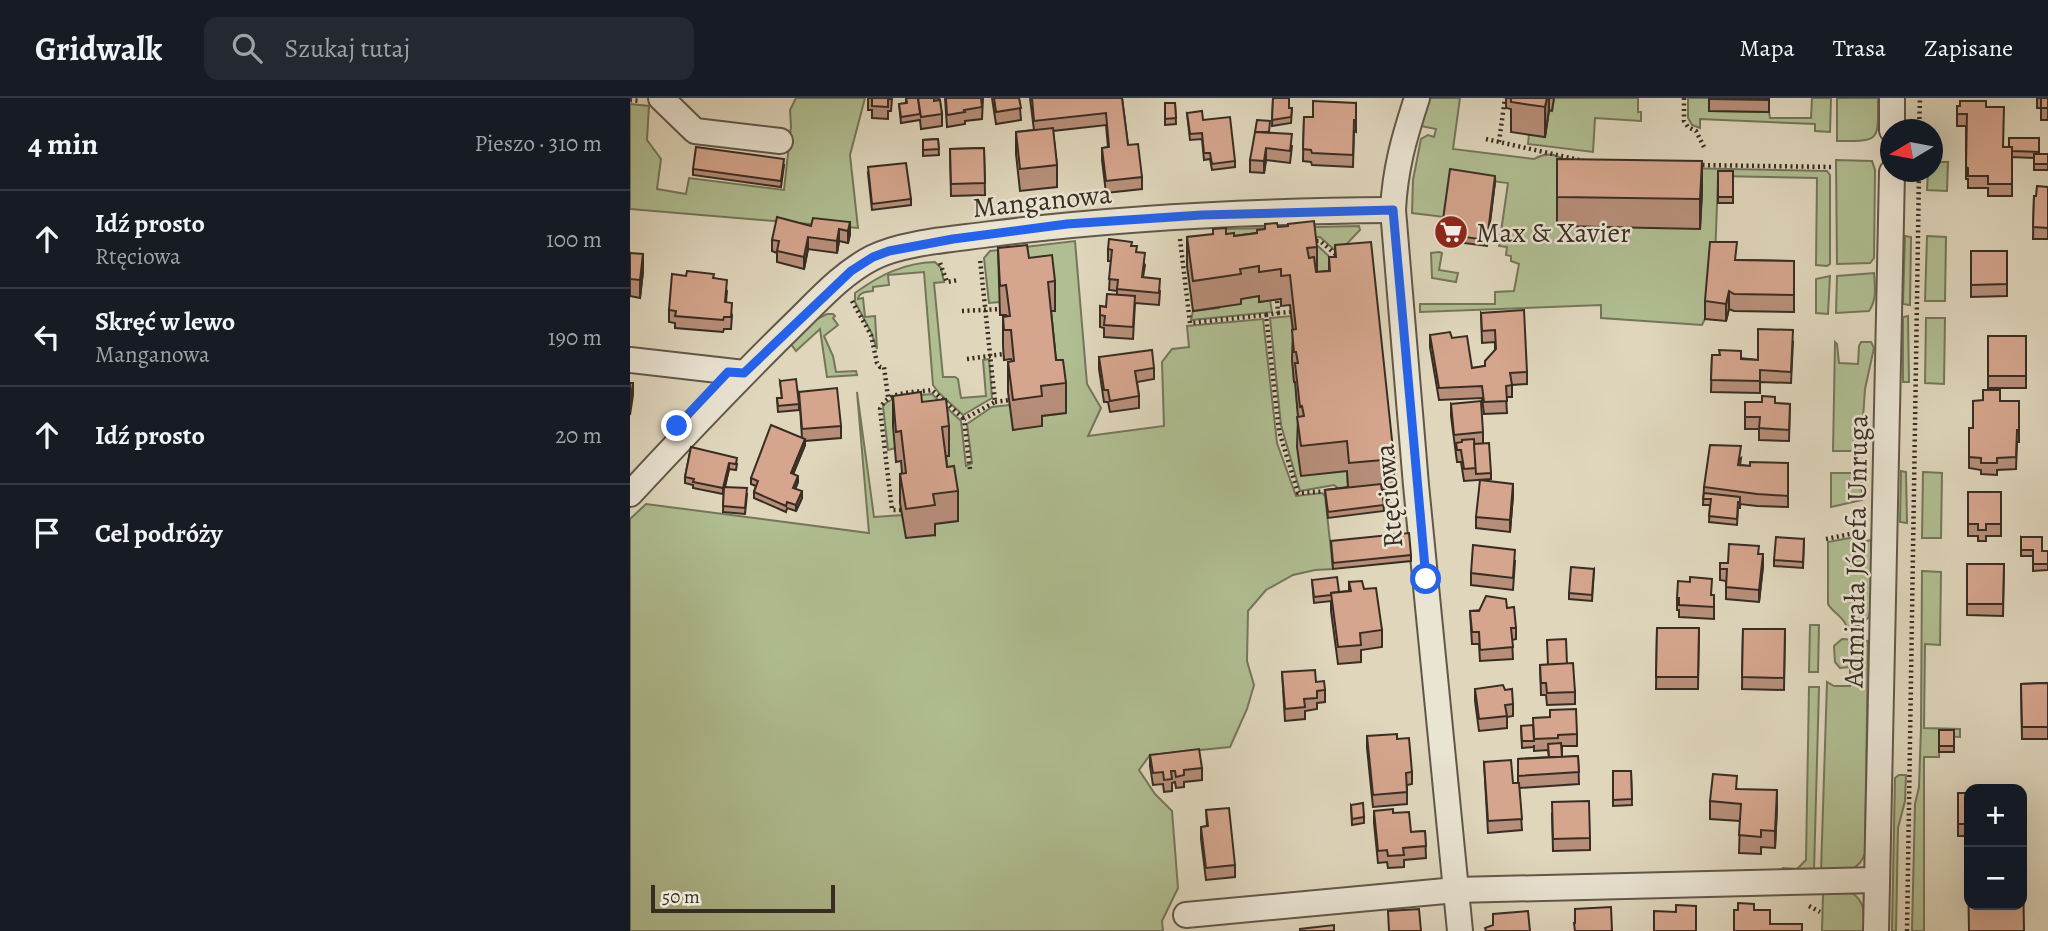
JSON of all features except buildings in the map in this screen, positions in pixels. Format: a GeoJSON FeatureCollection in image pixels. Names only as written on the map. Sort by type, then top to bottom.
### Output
{"type":"FeatureCollection","features":[{"type":"Feature","properties":{"kind":"street"},"geometry":{"type":"LineString","coordinates":[[661,98],[695,131],[780,141]]}},
{"type":"Feature","properties":{"kind":"street","name":"Rtęciowa"},"geometry":{"type":"LineString","coordinates":[[1417,98],[1400,151],[1394,182],[1393,210],[1416,485],[1460,931]]}},
{"type":"Feature","properties":{"kind":"street"},"geometry":{"type":"LineString","coordinates":[[1892,98],[1892,119]]}},
{"type":"Feature","properties":{"kind":"street","name":"Admirała Józefa Unruga"},"geometry":{"type":"LineString","coordinates":[[1876,931],[1892,182]]}},
{"type":"Feature","properties":{"kind":"street","name":"Manganowa"},"geometry":{"type":"LineString","coordinates":[[630,494],[744,373],[851,271],[873,257],[889,251],[953,239],[1067,224],[1202,215],[1393,210]]}},
{"type":"Feature","properties":{"kind":"street"},"geometry":{"type":"LineString","coordinates":[[630,360],[744,373]]}},
{"type":"Feature","properties":{"kind":"street"},"geometry":{"type":"LineString","coordinates":[[1186,915],[1456,890],[1877,880]]}},
{"type":"Feature","properties":{"kind":"path"},"geometry":{"type":"LineString","coordinates":[[1684,98],[1684,121],[1696,131],[1704,147]]}},
{"type":"Feature","properties":{"kind":"path"},"geometry":{"type":"LineString","coordinates":[[1919,119],[1920,98]]}},
{"type":"Feature","properties":{"kind":"path"},"geometry":{"type":"LineString","coordinates":[[1499,142],[1505,102]]}},
{"type":"Feature","properties":{"kind":"path"},"geometry":{"type":"LineString","coordinates":[[1486,139],[1586,161],[1586,171]]}},
{"type":"Feature","properties":{"kind":"path"},"geometry":{"type":"LineString","coordinates":[[1688,165],[1833,167]]}},
{"type":"Feature","properties":{"kind":"path"},"geometry":{"type":"LineString","coordinates":[[1907,931],[1919,182]]}},
{"type":"Feature","properties":{"kind":"path"},"geometry":{"type":"LineString","coordinates":[[1179,231],[1190,323],[1290,312]]}},
{"type":"Feature","properties":{"kind":"path"},"geometry":{"type":"LineString","coordinates":[[1307,241],[1320,241],[1341,259],[1342,266]]}},
{"type":"Feature","properties":{"kind":"path"},"geometry":{"type":"LineString","coordinates":[[1341,259],[1349,251]]}},
{"type":"Feature","properties":{"kind":"path"},"geometry":{"type":"LineString","coordinates":[[1182,253],[1194,252]]}},
{"type":"Feature","properties":{"kind":"path"},"geometry":{"type":"LineString","coordinates":[[979,255],[995,402]]}},
{"type":"Feature","properties":{"kind":"path"},"geometry":{"type":"LineString","coordinates":[[937,259],[944,269],[947,282],[958,280]]}},
{"type":"Feature","properties":{"kind":"path"},"geometry":{"type":"LineString","coordinates":[[851,293],[853,303],[871,335],[877,363],[884,368],[888,397],[880,409],[892,510],[901,510]]}},
{"type":"Feature","properties":{"kind":"path"},"geometry":{"type":"LineString","coordinates":[[1276,300],[1278,313]]}},
{"type":"Feature","properties":{"kind":"path"},"geometry":{"type":"LineString","coordinates":[[962,310],[1000,309]]}},
{"type":"Feature","properties":{"kind":"path"},"geometry":{"type":"LineString","coordinates":[[1266,315],[1279,431],[1298,493],[1341,490]]}},
{"type":"Feature","properties":{"kind":"path"},"geometry":{"type":"LineString","coordinates":[[967,359],[1004,354]]}},
{"type":"Feature","properties":{"kind":"path"},"geometry":{"type":"LineString","coordinates":[[888,397],[932,390],[964,419],[970,469]]}},
{"type":"Feature","properties":{"kind":"path"},"geometry":{"type":"LineString","coordinates":[[964,419],[995,402],[1009,400]]}},
{"type":"Feature","properties":{"kind":"path"},"geometry":{"type":"LineString","coordinates":[[886,456],[895,455]]}},
{"type":"Feature","properties":{"kind":"path"},"geometry":{"type":"LineString","coordinates":[[1381,485],[1388,489]]}},
{"type":"Feature","properties":{"kind":"path"},"geometry":{"type":"LineString","coordinates":[[1826,539],[1868,531]]}},
{"type":"Feature","properties":{"kind":"green space"},"geometry":{"type":"Polygon","coordinates":[[[796,98],[865,98],[850,155],[858,228],[630,209],[630,104],[649,106],[647,140],[661,159],[657,189],[686,194],[689,178],[784,190],[791,126],[790,110],[796,98]]]}},
{"type":"Feature","properties":{"kind":"green space"},"geometry":{"type":"Polygon","coordinates":[[[1430,98],[1460,98],[1453,149],[1534,159],[1552,155],[1568,163],[1827,171],[1830,175],[1830,264],[1816,265],[1817,178],[1718,176],[1715,259],[1702,325],[1601,318],[1601,305],[1420,312],[1420,304],[1495,304],[1495,292],[1514,291],[1519,264],[1506,255],[1507,247],[1499,246],[1508,183],[1450,176],[1444,217],[1412,213],[1413,180],[1421,139],[1428,135],[1434,137],[1436,129],[1421,126],[1430,98]]]}},
{"type":"Feature","properties":{"kind":"green space"},"geometry":{"type":"Polygon","coordinates":[[[1554,98],[1638,98],[1641,121],[1595,118],[1593,152],[1528,144],[1529,134],[1549,110],[1552,110],[1554,98]]]}},
{"type":"Feature","properties":{"kind":"green space"},"geometry":{"type":"Polygon","coordinates":[[[1688,98],[1709,98],[1709,111],[1769,112],[1770,118],[1811,118],[1812,98],[1831,98],[1830,132],[1815,131],[1815,124],[1700,119],[1700,128],[1692,125],[1688,118],[1688,98]]]}},
{"type":"Feature","properties":{"kind":"green space"},"geometry":{"type":"Polygon","coordinates":[[[1837,98],[1878,98],[1878,123],[1874,136],[1862,140],[1837,141],[1837,98]]]}},
{"type":"Feature","properties":{"kind":"green space"},"geometry":{"type":"Polygon","coordinates":[[[1836,160],[1872,161],[1875,170],[1874,258],[1870,263],[1837,264],[1836,160]]]}},
{"type":"Feature","properties":{"kind":"green space"},"geometry":{"type":"Polygon","coordinates":[[[1943,162],[1948,162],[1947,191],[1927,190],[1927,182],[1943,182],[1943,162]]]}},
{"type":"Feature","properties":{"kind":"green space"},"geometry":{"type":"Polygon","coordinates":[[[1359,226],[1360,230],[1338,253],[1320,237],[1270,238],[1225,243],[1224,229],[1359,226]]]}},
{"type":"Feature","properties":{"kind":"green space"},"geometry":{"type":"Polygon","coordinates":[[[1905,236],[1911,237],[1910,305],[1903,304],[1905,236]]]}},
{"type":"Feature","properties":{"kind":"green space"},"geometry":{"type":"Polygon","coordinates":[[[1927,236],[1946,237],[1945,301],[1925,301],[1927,236]]]}},
{"type":"Feature","properties":{"kind":"green space"},"geometry":{"type":"Polygon","coordinates":[[[1075,241],[1087,384],[1101,408],[1088,436],[1164,426],[1162,362],[1172,349],[1189,347],[1187,326],[1263,319],[1277,443],[1296,496],[1322,493],[1325,496],[1333,569],[1293,575],[1266,590],[1248,611],[1247,661],[1254,685],[1247,709],[1230,747],[1150,755],[1139,770],[1155,794],[1172,811],[1178,888],[1162,921],[1163,931],[630,931],[630,519],[646,504],[869,533],[857,392],[874,517],[903,515],[934,535],[896,448],[888,450],[883,406],[899,397],[932,394],[961,421],[966,466],[972,463],[967,424],[992,407],[1009,405],[1041,416],[1065,413],[1000,302],[989,303],[984,258],[990,251],[1075,241]]]}},
{"type":"Feature","properties":{"kind":"green space"},"geometry":{"type":"Polygon","coordinates":[[[1279,245],[1318,246],[1333,260],[1335,275],[1317,276],[1279,245]]]}},
{"type":"Feature","properties":{"kind":"green space"},"geometry":{"type":"Polygon","coordinates":[[[1431,253],[1442,253],[1439,270],[1458,273],[1456,282],[1432,278],[1431,253]]]}},
{"type":"Feature","properties":{"kind":"green space"},"geometry":{"type":"Polygon","coordinates":[[[935,262],[941,268],[944,282],[934,283],[943,377],[958,379],[961,398],[986,396],[983,360],[989,359],[992,398],[963,415],[933,385],[924,272],[888,275],[889,285],[873,287],[873,291],[860,295],[858,299],[863,298],[865,317],[875,316],[877,349],[855,302],[855,293],[883,276],[913,265],[935,262]]]}},
{"type":"Feature","properties":{"kind":"green space"},"geometry":{"type":"Polygon","coordinates":[[[1874,273],[1874,298],[1869,311],[1836,313],[1837,276],[1874,273]]]}},
{"type":"Feature","properties":{"kind":"green space"},"geometry":{"type":"Polygon","coordinates":[[[1830,276],[1828,314],[1816,313],[1816,279],[1830,276]]]}},
{"type":"Feature","properties":{"kind":"green space"},"geometry":{"type":"Polygon","coordinates":[[[1259,296],[1260,302],[1270,300],[1272,312],[1191,320],[1193,311],[1219,308],[1240,299],[1259,296]]]}},
{"type":"Feature","properties":{"kind":"green space"},"geometry":{"type":"Polygon","coordinates":[[[827,314],[835,316],[833,318],[838,325],[824,336],[833,356],[836,372],[856,371],[857,375],[827,377],[820,329],[796,351],[791,344],[817,319],[827,314]]]}},
{"type":"Feature","properties":{"kind":"green space"},"geometry":{"type":"Polygon","coordinates":[[[1291,316],[1296,359],[1292,360],[1300,436],[1347,471],[1348,487],[1339,489],[1334,485],[1300,491],[1281,425],[1270,318],[1291,316]]]}},
{"type":"Feature","properties":{"kind":"green space"},"geometry":{"type":"Polygon","coordinates":[[[1908,316],[1909,382],[1903,382],[1903,317],[1908,316]]]}},
{"type":"Feature","properties":{"kind":"green space"},"geometry":{"type":"Polygon","coordinates":[[[1926,318],[1945,318],[1944,384],[1925,383],[1926,318]]]}},
{"type":"Feature","properties":{"kind":"green space"},"geometry":{"type":"Polygon","coordinates":[[[1835,342],[1839,363],[1858,364],[1861,342],[1871,342],[1874,348],[1865,389],[1861,449],[1857,451],[1833,451],[1835,342]]]}},
{"type":"Feature","properties":{"kind":"green space"},"geometry":{"type":"Polygon","coordinates":[[[1901,471],[1906,472],[1907,523],[1900,522],[1901,471]]]}},
{"type":"Feature","properties":{"kind":"green space"},"geometry":{"type":"Polygon","coordinates":[[[1923,472],[1942,473],[1941,538],[1922,538],[1923,472]]]}},
{"type":"Feature","properties":{"kind":"green space"},"geometry":{"type":"Polygon","coordinates":[[[1831,473],[1861,473],[1862,500],[1831,507],[1831,473]]]}},
{"type":"Feature","properties":{"kind":"green space"},"geometry":{"type":"Polygon","coordinates":[[[1860,536],[1862,542],[1871,540],[1872,598],[1869,617],[1860,625],[1847,627],[1828,604],[1828,542],[1860,536]]]}},
{"type":"Feature","properties":{"kind":"green space"},"geometry":{"type":"Polygon","coordinates":[[[1922,571],[1941,572],[1940,645],[1925,644],[1924,728],[1960,729],[1960,737],[1940,736],[1939,757],[1924,757],[1924,931],[1912,931],[1915,804],[1919,787],[1921,728],[1922,571]]]}},
{"type":"Feature","properties":{"kind":"green space"},"geometry":{"type":"Polygon","coordinates":[[[1810,625],[1819,625],[1818,672],[1809,672],[1810,625]]]}},
{"type":"Feature","properties":{"kind":"green space"},"geometry":{"type":"Polygon","coordinates":[[[1842,639],[1868,641],[1865,853],[1853,868],[1821,872],[1827,682],[1834,686],[1850,686],[1850,667],[1840,668],[1835,662],[1834,646],[1842,639]]]}},
{"type":"Feature","properties":{"kind":"green space"},"geometry":{"type":"Polygon","coordinates":[[[1809,687],[1819,687],[1814,871],[1783,871],[1783,868],[1797,869],[1806,860],[1809,687]]]}},
{"type":"Feature","properties":{"kind":"green space"},"geometry":{"type":"Polygon","coordinates":[[[1906,775],[1905,801],[1898,828],[1896,931],[1892,931],[1895,778],[1906,775]]]}},
{"type":"Feature","properties":{"kind":"green space"},"geometry":{"type":"Polygon","coordinates":[[[1852,893],[1862,905],[1864,931],[1822,931],[1823,894],[1852,893]]]}},
{"type":"Feature","properties":{"kind":"place","name":"Max & Xavier"},"geometry":{"type":"Point","coordinates":[1451,232]}},
{"type":"Feature","properties":{"kind":"route"},"geometry":{"type":"LineString","coordinates":[[677,426],[728,372],[744,373],[851,271],[873,257],[889,251],[953,239],[1067,224],[1202,215],[1393,210],[1426,579]]}}]}
